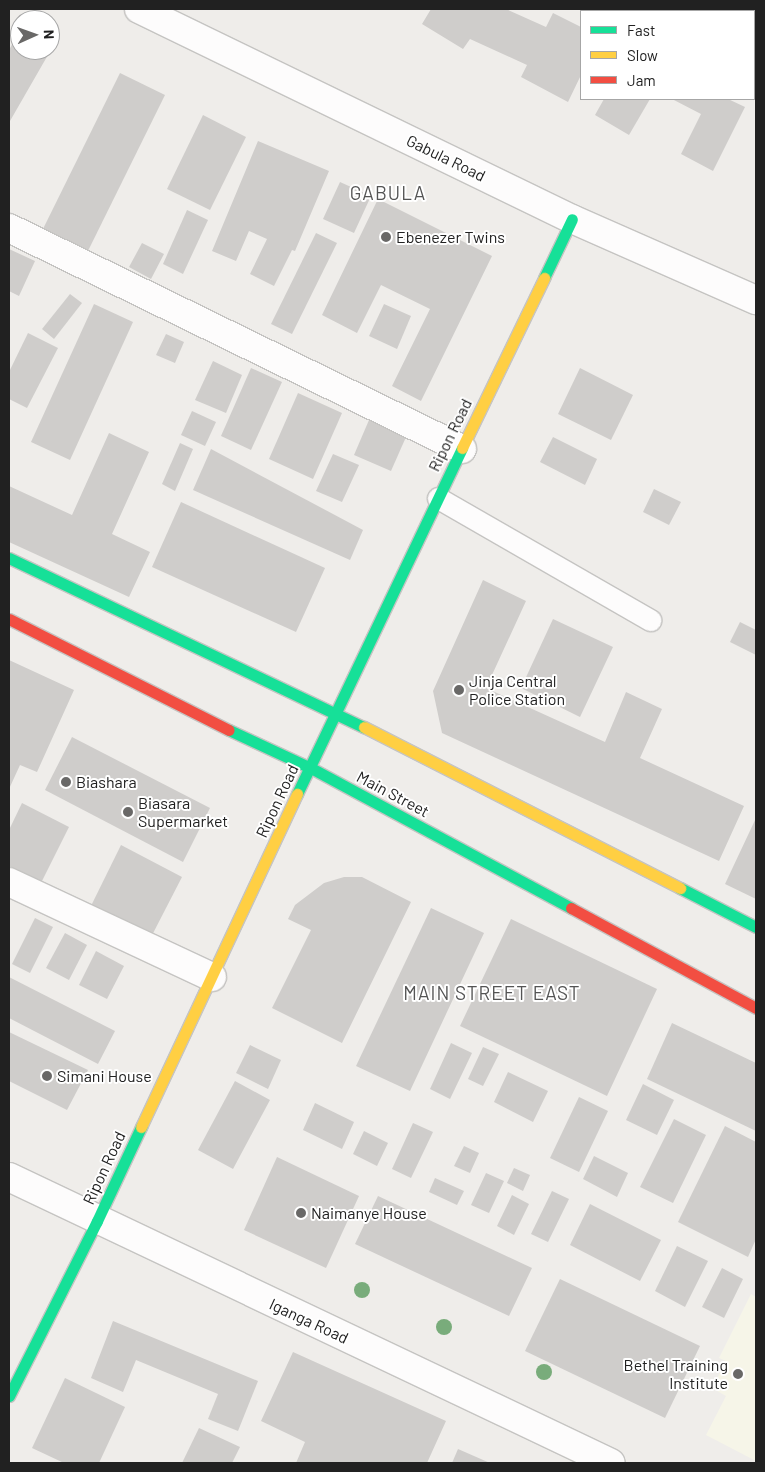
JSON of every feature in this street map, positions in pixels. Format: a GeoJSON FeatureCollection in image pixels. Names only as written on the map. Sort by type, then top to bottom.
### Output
{"type":"FeatureCollection","features":[{"type":"Feature","properties":{"kind":"street","name":"Gabula Road"},"geometry":{"type":"LineString","coordinates":[[139,9],[572,219],[756,300]]}},
{"type":"Feature","properties":{"kind":"street","name":"Ripon Road"},"geometry":{"type":"LineString","coordinates":[[9,1396],[97,1221],[311,768],[335,712],[572,219]]}},
{"type":"Feature","properties":{"kind":"street"},"geometry":{"type":"LineString","coordinates":[[9,228],[462,449]]}},
{"type":"Feature","properties":{"kind":"street"},"geometry":{"type":"LineString","coordinates":[[9,558],[335,712],[756,927]]}},
{"type":"Feature","properties":{"kind":"street","name":"Main Street"},"geometry":{"type":"LineString","coordinates":[[9,619],[198,716],[311,768],[756,1008]]}},
{"type":"Feature","properties":{"kind":"street"},"geometry":{"type":"LineString","coordinates":[[9,882],[212,977]]}},
{"type":"Feature","properties":{"kind":"street","name":"Iganga Road"},"geometry":{"type":"LineString","coordinates":[[9,1177],[97,1221],[611,1463]]}},
{"type":"Feature","properties":{"kind":"lane"},"geometry":{"type":"LineString","coordinates":[[438,498],[650,620]]}},
{"type":"Feature","properties":{"kind":"shaded area","name":"Bethel Training Institute"},"geometry":{"type":"Polygon","coordinates":[[[751,1294],[756,1297],[756,1461],[706,1435],[726,1396],[712,1388],[726,1361],[719,1358],[751,1294]]]}},
{"type":"Feature","properties":{"kind":"building"},"geometry":{"type":"Polygon","coordinates":[[[431,9],[506,9],[546,27],[553,13],[580,26],[580,77],[568,102],[521,77],[527,65],[470,39],[463,49],[422,24],[431,9]]]}},
{"type":"Feature","properties":{"kind":"building"},"geometry":{"type":"Polygon","coordinates":[[[584,9],[622,9],[622,10],[584,9]]]}},
{"type":"Feature","properties":{"kind":"building"},"geometry":{"type":"Polygon","coordinates":[[[639,9],[700,9],[700,10],[639,9]]]}},
{"type":"Feature","properties":{"kind":"building"},"geometry":{"type":"Polygon","coordinates":[[[751,9],[754,10],[716,10],[751,9]]]}},
{"type":"Feature","properties":{"kind":"building"},"geometry":{"type":"Polygon","coordinates":[[[755,11],[756,11],[755,74],[755,11]]]}},
{"type":"Feature","properties":{"kind":"building"},"geometry":{"type":"Polygon","coordinates":[[[10,48],[10,60],[45,60],[10,121],[9,50],[10,48]]]}},
{"type":"Feature","properties":{"kind":"building"},"geometry":{"type":"Polygon","coordinates":[[[120,73],[165,95],[85,257],[40,235],[120,73]]]}},
{"type":"Feature","properties":{"kind":"building"},"geometry":{"type":"Polygon","coordinates":[[[603,100],[649,100],[629,135],[595,115],[603,100]]]}},
{"type":"Feature","properties":{"kind":"building"},"geometry":{"type":"Polygon","coordinates":[[[674,100],[730,100],[745,107],[713,171],[681,154],[701,114],[674,100]]]}},
{"type":"Feature","properties":{"kind":"building"},"geometry":{"type":"Polygon","coordinates":[[[203,115],[246,137],[210,210],[167,189],[203,115]]]}},
{"type":"Feature","properties":{"kind":"building"},"geometry":{"type":"Polygon","coordinates":[[[258,141],[329,171],[295,251],[292,250],[274,286],[250,274],[267,239],[249,231],[236,261],[212,251],[258,141]]]}},
{"type":"Feature","properties":{"kind":"building"},"geometry":{"type":"Polygon","coordinates":[[[340,182],[371,196],[354,233],[323,219],[340,182]]]}},
{"type":"Feature","properties":{"kind":"building"},"geometry":{"type":"Polygon","coordinates":[[[378,199],[492,256],[421,401],[392,386],[430,309],[381,285],[357,333],[322,315],[378,199]]]}},
{"type":"Feature","properties":{"kind":"building"},"geometry":{"type":"Polygon","coordinates":[[[187,210],[208,220],[183,274],[163,264],[187,210]]]}},
{"type":"Feature","properties":{"kind":"building"},"geometry":{"type":"Polygon","coordinates":[[[316,233],[337,243],[292,334],[271,324],[316,233]]]}},
{"type":"Feature","properties":{"kind":"building"},"geometry":{"type":"Polygon","coordinates":[[[142,243],[164,254],[151,279],[129,267],[142,243]]]}},
{"type":"Feature","properties":{"kind":"building"},"geometry":{"type":"Polygon","coordinates":[[[9,249],[35,261],[19,296],[9,291],[9,249]]]}},
{"type":"Feature","properties":{"kind":"building"},"geometry":{"type":"Polygon","coordinates":[[[70,294],[82,303],[54,339],[42,329],[70,294]]]}},
{"type":"Feature","properties":{"kind":"building"},"geometry":{"type":"Polygon","coordinates":[[[94,304],[133,322],[70,460],[31,442],[94,304]]]}},
{"type":"Feature","properties":{"kind":"building"},"geometry":{"type":"Polygon","coordinates":[[[384,304],[411,316],[397,349],[369,336],[384,304]]]}},
{"type":"Feature","properties":{"kind":"building"},"geometry":{"type":"Polygon","coordinates":[[[28,333],[58,348],[27,408],[9,399],[9,372],[28,333]]]}},
{"type":"Feature","properties":{"kind":"building"},"geometry":{"type":"Polygon","coordinates":[[[166,334],[184,342],[175,363],[156,355],[166,334]]]}},
{"type":"Feature","properties":{"kind":"building"},"geometry":{"type":"Polygon","coordinates":[[[213,361],[242,375],[226,413],[195,400],[213,361]]]}},
{"type":"Feature","properties":{"kind":"building"},"geometry":{"type":"Polygon","coordinates":[[[251,368],[282,382],[251,450],[221,436],[251,368]]]}},
{"type":"Feature","properties":{"kind":"building"},"geometry":{"type":"Polygon","coordinates":[[[580,368],[633,395],[611,440],[558,414],[580,368]]]}},
{"type":"Feature","properties":{"kind":"building"},"geometry":{"type":"Polygon","coordinates":[[[298,393],[342,413],[313,479],[269,459],[298,393]]]}},
{"type":"Feature","properties":{"kind":"building"},"geometry":{"type":"Polygon","coordinates":[[[192,411],[216,422],[205,446],[181,435],[192,411]]]}},
{"type":"Feature","properties":{"kind":"building"},"geometry":{"type":"Polygon","coordinates":[[[369,420],[406,437],[391,471],[354,455],[369,420]]]}},
{"type":"Feature","properties":{"kind":"building"},"geometry":{"type":"Polygon","coordinates":[[[109,433],[149,452],[112,534],[150,552],[129,597],[9,542],[9,486],[72,515],[109,433]]]}},
{"type":"Feature","properties":{"kind":"building"},"geometry":{"type":"Polygon","coordinates":[[[553,437],[597,459],[585,485],[540,462],[553,437]]]}},
{"type":"Feature","properties":{"kind":"building"},"geometry":{"type":"Polygon","coordinates":[[[180,443],[193,449],[175,491],[162,484],[180,443]]]}},
{"type":"Feature","properties":{"kind":"building"},"geometry":{"type":"Polygon","coordinates":[[[211,449],[363,530],[350,560],[193,490],[211,449]]]}},
{"type":"Feature","properties":{"kind":"building"},"geometry":{"type":"Polygon","coordinates":[[[333,454],[359,465],[342,502],[316,491],[333,454]]]}},
{"type":"Feature","properties":{"kind":"building"},"geometry":{"type":"Polygon","coordinates":[[[654,489],[681,502],[669,525],[643,512],[654,489]]]}},
{"type":"Feature","properties":{"kind":"building"},"geometry":{"type":"Polygon","coordinates":[[[181,502],[325,568],[296,632],[152,567],[181,502]]]}},
{"type":"Feature","properties":{"kind":"building"},"geometry":{"type":"Polygon","coordinates":[[[483,580],[526,601],[486,688],[605,742],[626,692],[662,709],[640,758],[744,806],[719,861],[442,733],[433,691],[483,580]]]}},
{"type":"Feature","properties":{"kind":"building"},"geometry":{"type":"Polygon","coordinates":[[[553,619],[613,647],[580,717],[521,688],[553,619]]]}},
{"type":"Feature","properties":{"kind":"building"},"geometry":{"type":"Polygon","coordinates":[[[740,622],[756,630],[756,655],[730,642],[740,622]]]}},
{"type":"Feature","properties":{"kind":"building"},"geometry":{"type":"Polygon","coordinates":[[[9,660],[74,690],[37,772],[20,765],[9,789],[9,660]]]}},
{"type":"Feature","properties":{"kind":"building"},"geometry":{"type":"Polygon","coordinates":[[[72,737],[210,808],[183,862],[45,790],[72,737]]]}},
{"type":"Feature","properties":{"kind":"building"},"geometry":{"type":"Polygon","coordinates":[[[22,803],[69,827],[41,883],[9,866],[9,830],[22,803]]]}},
{"type":"Feature","properties":{"kind":"building"},"geometry":{"type":"Polygon","coordinates":[[[756,818],[756,899],[725,884],[756,818]]]}},
{"type":"Feature","properties":{"kind":"building"},"geometry":{"type":"Polygon","coordinates":[[[121,845],[182,877],[148,943],[88,912],[121,845]]]}},
{"type":"Feature","properties":{"kind":"building"},"geometry":{"type":"Polygon","coordinates":[[[344,877],[362,877],[411,902],[342,1043],[272,1008],[311,930],[288,919],[295,905],[324,883],[344,877]]]}},
{"type":"Feature","properties":{"kind":"building"},"geometry":{"type":"Polygon","coordinates":[[[431,908],[484,933],[410,1091],[356,1066],[431,908]]]}},
{"type":"Feature","properties":{"kind":"building"},"geometry":{"type":"Polygon","coordinates":[[[35,918],[53,927],[30,973],[12,964],[35,918]]]}},
{"type":"Feature","properties":{"kind":"building"},"geometry":{"type":"Polygon","coordinates":[[[511,919],[657,989],[607,1096],[460,1026],[511,919]]]}},
{"type":"Feature","properties":{"kind":"building"},"geometry":{"type":"Polygon","coordinates":[[[65,933],[87,945],[69,980],[46,968],[65,933]]]}},
{"type":"Feature","properties":{"kind":"building"},"geometry":{"type":"Polygon","coordinates":[[[96,951],[124,966],[107,999],[79,985],[96,951]]]}},
{"type":"Feature","properties":{"kind":"building"},"geometry":{"type":"Polygon","coordinates":[[[9,977],[115,1031],[98,1064],[9,1018],[9,977]]]}},
{"type":"Feature","properties":{"kind":"building"},"geometry":{"type":"Polygon","coordinates":[[[672,1023],[756,1063],[756,1131],[647,1079],[672,1023]]]}},
{"type":"Feature","properties":{"kind":"building","name":"Simani House"},"geometry":{"type":"Polygon","coordinates":[[[9,1032],[88,1070],[67,1110],[9,1081],[9,1032]]]}},
{"type":"Feature","properties":{"kind":"building"},"geometry":{"type":"Polygon","coordinates":[[[451,1043],[472,1053],[450,1099],[430,1089],[451,1043]]]}},
{"type":"Feature","properties":{"kind":"building"},"geometry":{"type":"Polygon","coordinates":[[[250,1045],[281,1060],[268,1089],[236,1073],[250,1045]]]}},
{"type":"Feature","properties":{"kind":"building"},"geometry":{"type":"Polygon","coordinates":[[[483,1047],[499,1054],[483,1086],[468,1079],[483,1047]]]}},
{"type":"Feature","properties":{"kind":"building"},"geometry":{"type":"Polygon","coordinates":[[[508,1072],[548,1091],[533,1122],[494,1102],[508,1072]]]}},
{"type":"Feature","properties":{"kind":"building"},"geometry":{"type":"Polygon","coordinates":[[[235,1081],[270,1100],[233,1169],[198,1150],[235,1081]]]}},
{"type":"Feature","properties":{"kind":"building"},"geometry":{"type":"Polygon","coordinates":[[[643,1084],[674,1100],[657,1135],[626,1120],[643,1084]]]}},
{"type":"Feature","properties":{"kind":"building"},"geometry":{"type":"Polygon","coordinates":[[[579,1097],[608,1111],[579,1172],[550,1158],[579,1097]]]}},
{"type":"Feature","properties":{"kind":"building"},"geometry":{"type":"Polygon","coordinates":[[[315,1103],[354,1122],[342,1149],[303,1130],[315,1103]]]}},
{"type":"Feature","properties":{"kind":"building"},"geometry":{"type":"Polygon","coordinates":[[[674,1119],[706,1135],[673,1203],[640,1187],[674,1119]]]}},
{"type":"Feature","properties":{"kind":"building"},"geometry":{"type":"Polygon","coordinates":[[[413,1123],[433,1132],[411,1178],[392,1169],[413,1123]]]}},
{"type":"Feature","properties":{"kind":"building"},"geometry":{"type":"Polygon","coordinates":[[[725,1126],[756,1142],[756,1239],[748,1257],[678,1222],[725,1126]]]}},
{"type":"Feature","properties":{"kind":"building"},"geometry":{"type":"Polygon","coordinates":[[[364,1131],[388,1143],[377,1166],[353,1154],[364,1131]]]}},
{"type":"Feature","properties":{"kind":"building"},"geometry":{"type":"Polygon","coordinates":[[[464,1146],[479,1153],[470,1173],[454,1166],[464,1146]]]}},
{"type":"Feature","properties":{"kind":"building"},"geometry":{"type":"Polygon","coordinates":[[[594,1156],[628,1173],[617,1197],[583,1179],[594,1156]]]}},
{"type":"Feature","properties":{"kind":"building","name":"Naimanye House"},"geometry":{"type":"Polygon","coordinates":[[[277,1157],[359,1196],[326,1268],[244,1230],[277,1157]]]}},
{"type":"Feature","properties":{"kind":"building"},"geometry":{"type":"Polygon","coordinates":[[[514,1168],[530,1175],[523,1191],[507,1183],[514,1168]]]}},
{"type":"Feature","properties":{"kind":"building"},"geometry":{"type":"Polygon","coordinates":[[[486,1173],[504,1181],[489,1213],[471,1205],[486,1173]]]}},
{"type":"Feature","properties":{"kind":"building"},"geometry":{"type":"Polygon","coordinates":[[[435,1178],[464,1191],[457,1205],[429,1192],[435,1178]]]}},
{"type":"Feature","properties":{"kind":"building"},"geometry":{"type":"Polygon","coordinates":[[[552,1191],[569,1199],[548,1242],[531,1234],[552,1191]]]}},
{"type":"Feature","properties":{"kind":"building"},"geometry":{"type":"Polygon","coordinates":[[[512,1195],[529,1204],[514,1235],[497,1226],[512,1195]]]}},
{"type":"Feature","properties":{"kind":"building"},"geometry":{"type":"Polygon","coordinates":[[[378,1196],[532,1268],[509,1316],[355,1244],[378,1196]]]}},
{"type":"Feature","properties":{"kind":"building"},"geometry":{"type":"Polygon","coordinates":[[[590,1204],[661,1240],[640,1281],[570,1245],[590,1204]]]}},
{"type":"Feature","properties":{"kind":"building"},"geometry":{"type":"Polygon","coordinates":[[[677,1246],[708,1261],[685,1307],[655,1291],[677,1246]]]}},
{"type":"Feature","properties":{"kind":"building"},"geometry":{"type":"Polygon","coordinates":[[[722,1268],[743,1279],[724,1318],[702,1307],[722,1268]]]}},
{"type":"Feature","properties":{"kind":"building"},"geometry":{"type":"Polygon","coordinates":[[[560,1279],[700,1346],[665,1418],[525,1351],[560,1279]]]}},
{"type":"Feature","properties":{"kind":"building"},"geometry":{"type":"Polygon","coordinates":[[[113,1321],[258,1381],[238,1431],[208,1419],[218,1394],[136,1360],[123,1392],[91,1378],[113,1321]]]}},
{"type":"Feature","properties":{"kind":"building"},"geometry":{"type":"Polygon","coordinates":[[[293,1352],[446,1421],[427,1463],[296,1463],[305,1442],[261,1421],[293,1352]]]}},
{"type":"Feature","properties":{"kind":"building"},"geometry":{"type":"Polygon","coordinates":[[[65,1378],[125,1407],[99,1463],[64,1463],[32,1448],[65,1378]]]}},
{"type":"Feature","properties":{"kind":"building"},"geometry":{"type":"Polygon","coordinates":[[[199,1428],[240,1447],[232,1463],[182,1463],[199,1428]]]}},
{"type":"Feature","properties":{"kind":"building"},"geometry":{"type":"Polygon","coordinates":[[[458,1449],[490,1463],[452,1463],[458,1449]]]}},
{"type":"Feature","properties":{"kind":"traffic: fast"},"geometry":{"type":"LineString","coordinates":[[544,278],[572,219]]}},
{"type":"Feature","properties":{"kind":"traffic: fast"},"geometry":{"type":"LineString","coordinates":[[297,794],[462,448]]}},
{"type":"Feature","properties":{"kind":"traffic: fast"},"geometry":{"type":"LineString","coordinates":[[9,558],[364,727]]}},
{"type":"Feature","properties":{"kind":"traffic: fast"},"geometry":{"type":"LineString","coordinates":[[229,730],[311,768],[571,908]]}},
{"type":"Feature","properties":{"kind":"traffic: fast"},"geometry":{"type":"LineString","coordinates":[[680,888],[756,927]]}},
{"type":"Feature","properties":{"kind":"traffic: fast"},"geometry":{"type":"LineString","coordinates":[[9,1396],[97,1221],[141,1127]]}},
{"type":"Feature","properties":{"kind":"traffic: slow"},"geometry":{"type":"LineString","coordinates":[[462,448],[544,278]]}},
{"type":"Feature","properties":{"kind":"traffic: slow"},"geometry":{"type":"LineString","coordinates":[[364,727],[680,888]]}},
{"type":"Feature","properties":{"kind":"traffic: slow"},"geometry":{"type":"LineString","coordinates":[[141,1127],[297,794]]}},
{"type":"Feature","properties":{"kind":"traffic: jam"},"geometry":{"type":"LineString","coordinates":[[9,619],[229,730]]}},
{"type":"Feature","properties":{"kind":"traffic: jam"},"geometry":{"type":"LineString","coordinates":[[571,908],[756,1008]]}},
{"type":"Feature","properties":{"kind":"place","name":"Ebenezer Twins"},"geometry":{"type":"Point","coordinates":[386,237]}},
{"type":"Feature","properties":{"kind":"place","name":"Jinja Central Police Station"},"geometry":{"type":"Point","coordinates":[459,690]}},
{"type":"Feature","properties":{"kind":"place","name":"Biashara"},"geometry":{"type":"Point","coordinates":[66,782]}},
{"type":"Feature","properties":{"kind":"place","name":"Biasara Supermarket"},"geometry":{"type":"Point","coordinates":[128,812]}},
{"type":"Feature","properties":{"kind":"place","name":"Simani House"},"geometry":{"type":"Point","coordinates":[47,1076]}},
{"type":"Feature","properties":{"kind":"place","name":"Naimanye House"},"geometry":{"type":"Point","coordinates":[301,1213]}},
{"type":"Feature","properties":{"kind":"place","name":"Bethel Training Institute"},"geometry":{"type":"Point","coordinates":[738,1374]}},
{"type":"Feature","properties":{"kind":"district","name":"GABULA"},"geometry":{"type":"Point","coordinates":[388,193]}},
{"type":"Feature","properties":{"kind":"district","name":"MAIN STREET EAST"},"geometry":{"type":"Point","coordinates":[492,993]}}]}
